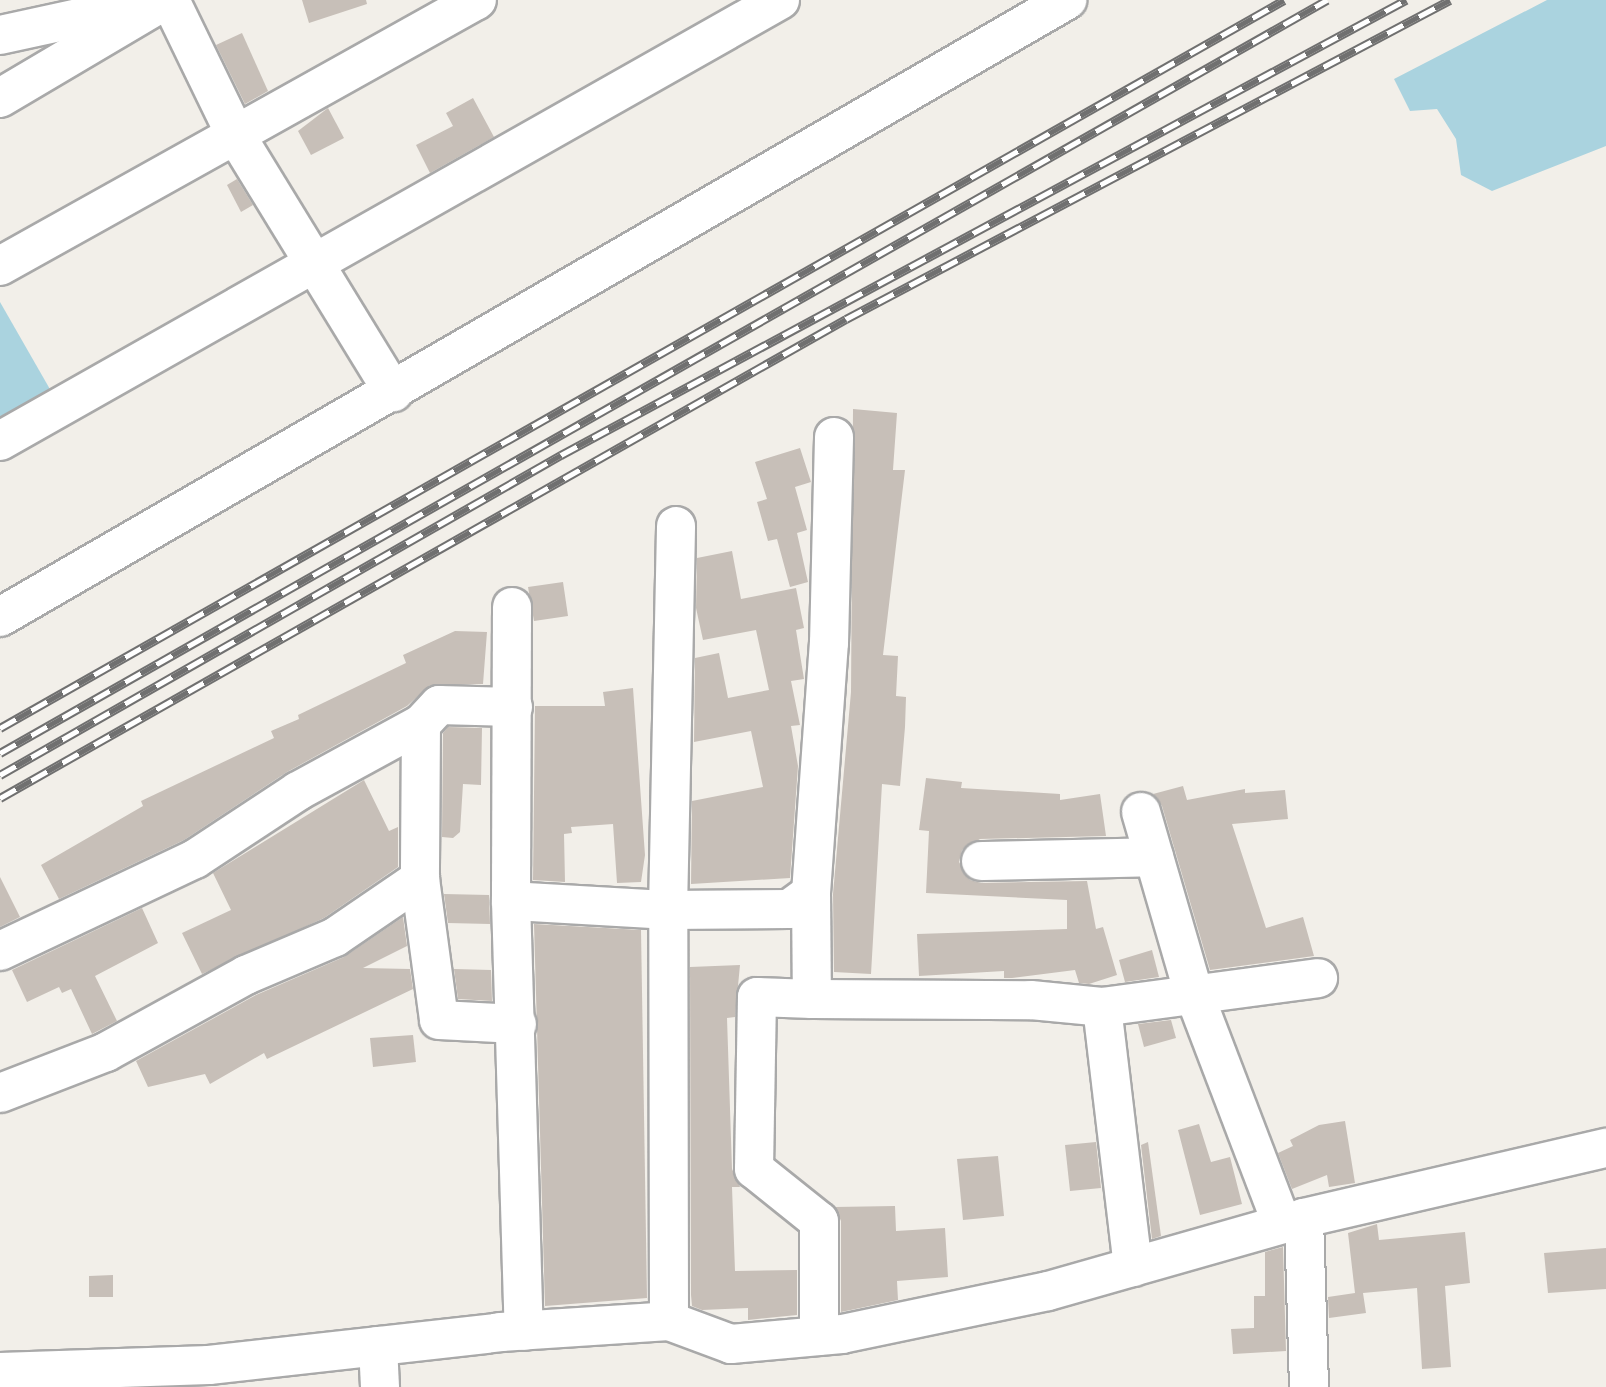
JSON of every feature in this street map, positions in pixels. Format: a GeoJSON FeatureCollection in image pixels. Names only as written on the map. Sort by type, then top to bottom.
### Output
{"type":"FeatureCollection","features":[{"type":"Feature","properties":{"kind":"street"},"geometry":{"type":"LineString","coordinates":[[0,35],[165,0]]}},
{"type":"Feature","properties":{"kind":"street"},"geometry":{"type":"LineString","coordinates":[[0,98],[165,0]]}},
{"type":"Feature","properties":{"kind":"street"},"geometry":{"type":"LineString","coordinates":[[165,0],[235,134],[393,392]]}},
{"type":"Feature","properties":{"kind":"street"},"geometry":{"type":"LineString","coordinates":[[0,266],[477,0]]}},
{"type":"Feature","properties":{"kind":"street"},"geometry":{"type":"LineString","coordinates":[[0,441],[314,260],[780,0]]}},
{"type":"Feature","properties":{"kind":"street"},"geometry":{"type":"LineString","coordinates":[[0,617],[1067,0]]}},
{"type":"Feature","properties":{"kind":"street"},"geometry":{"type":"LineString","coordinates":[[812,999],[811,893],[829,643],[834,437]]}},
{"type":"Feature","properties":{"kind":"street"},"geometry":{"type":"LineString","coordinates":[[669,1321],[668,910],[676,526]]}},
{"type":"Feature","properties":{"kind":"street"},"geometry":{"type":"LineString","coordinates":[[512,607],[511,901],[524,1331]]}},
{"type":"Feature","properties":{"kind":"street"},"geometry":{"type":"LineString","coordinates":[[0,951],[195,859],[298,791],[421,724],[439,705],[513,707]]}},
{"type":"Feature","properties":{"kind":"street"},"geometry":{"type":"LineString","coordinates":[[421,724],[420,879],[439,1020],[517,1024]]}},
{"type":"Feature","properties":{"kind":"street"},"geometry":{"type":"LineString","coordinates":[[1141,812],[1193,991],[1293,1221],[1309,1387]]}},
{"type":"Feature","properties":{"kind":"street"},"geometry":{"type":"LineString","coordinates":[[981,861],[1154,857]]}},
{"type":"Feature","properties":{"kind":"street"},"geometry":{"type":"LineString","coordinates":[[0,1093],[106,1052],[246,975],[335,937],[420,879]]}},
{"type":"Feature","properties":{"kind":"street"},"geometry":{"type":"LineString","coordinates":[[511,901],[668,910],[789,909],[811,893]]}},
{"type":"Feature","properties":{"kind":"street"},"geometry":{"type":"LineString","coordinates":[[819,1336],[819,1221],[754,1169],[757,997],[1031,1000],[1102,1007],[1193,991],[1318,978]]}},
{"type":"Feature","properties":{"kind":"street"},"geometry":{"type":"LineString","coordinates":[[1102,1007],[1133,1267]]}},
{"type":"Feature","properties":{"kind":"street"},"geometry":{"type":"LineString","coordinates":[[0,1372],[209,1365],[524,1331],[669,1321],[731,1344],[819,1336],[1048,1291],[1293,1221],[1606,1148]]}},
{"type":"Feature","properties":{"kind":"street"},"geometry":{"type":"LineString","coordinates":[[378,1346],[380,1387]]}},
{"type":"Feature","properties":{"kind":"water"},"geometry":{"type":"Polygon","coordinates":[[[1547,0],[1606,0],[1606,146],[1492,191],[1461,175],[1456,139],[1437,109],[1410,111],[1394,79],[1547,0]]]}},
{"type":"Feature","properties":{"kind":"water"},"geometry":{"type":"Polygon","coordinates":[[[0,302],[51,391],[0,420],[0,302]]]}},
{"type":"Feature","properties":{"kind":"building"},"geometry":{"type":"Polygon","coordinates":[[[302,0],[366,0],[367,4],[309,23],[302,0]]]}},
{"type":"Feature","properties":{"kind":"building"},"geometry":{"type":"Polygon","coordinates":[[[242,33],[268,91],[245,104],[216,45],[242,33]]]}},
{"type":"Feature","properties":{"kind":"building"},"geometry":{"type":"Polygon","coordinates":[[[473,98],[494,137],[430,173],[416,145],[453,126],[446,113],[473,98]]]}},
{"type":"Feature","properties":{"kind":"building"},"geometry":{"type":"Polygon","coordinates":[[[328,108],[344,138],[311,155],[298,131],[328,108]]]}},
{"type":"Feature","properties":{"kind":"building"},"geometry":{"type":"Polygon","coordinates":[[[237,179],[253,205],[241,212],[227,185],[237,179]]]}},
{"type":"Feature","properties":{"kind":"building"},"geometry":{"type":"Polygon","coordinates":[[[853,409],[897,413],[893,470],[905,470],[883,655],[898,656],[896,696],[906,697],[905,727],[900,786],[882,784],[871,974],[834,972],[833,894],[851,692],[853,409]]]}},
{"type":"Feature","properties":{"kind":"building"},"geometry":{"type":"Polygon","coordinates":[[[800,448],[811,482],[795,487],[807,530],[797,533],[808,582],[790,587],[777,539],[768,541],[757,502],[767,499],[755,462],[800,448]]]}},
{"type":"Feature","properties":{"kind":"building"},"geometry":{"type":"Polygon","coordinates":[[[732,551],[741,599],[796,588],[804,628],[796,630],[804,679],[791,681],[800,725],[791,726],[798,766],[790,878],[691,884],[692,801],[763,787],[751,731],[694,742],[695,658],[719,653],[728,698],[769,690],[756,630],[703,640],[696,608],[697,558],[732,551]]]}},
{"type":"Feature","properties":{"kind":"building"},"geometry":{"type":"Polygon","coordinates":[[[563,582],[568,616],[534,621],[528,587],[563,582]]]}},
{"type":"Feature","properties":{"kind":"building"},"geometry":{"type":"Polygon","coordinates":[[[455,631],[487,632],[483,684],[430,685],[407,706],[287,772],[184,840],[59,899],[41,865],[143,806],[141,801],[274,738],[271,731],[299,719],[298,715],[406,663],[403,655],[455,631]]]}},
{"type":"Feature","properties":{"kind":"building"},"geometry":{"type":"Polygon","coordinates":[[[633,688],[645,855],[641,882],[617,883],[613,824],[571,827],[572,833],[564,834],[565,882],[533,880],[535,706],[605,706],[603,692],[633,688]]]}},
{"type":"Feature","properties":{"kind":"building"},"geometry":{"type":"Polygon","coordinates":[[[448,727],[482,728],[481,785],[463,784],[460,832],[453,838],[442,837],[443,733],[448,727]]]}},
{"type":"Feature","properties":{"kind":"building"},"geometry":{"type":"Polygon","coordinates":[[[926,778],[962,782],[961,788],[1060,794],[1060,800],[1100,794],[1106,836],[980,839],[962,850],[959,862],[970,880],[981,883],[1087,881],[1096,929],[1103,927],[1117,975],[1089,984],[1079,983],[1075,970],[1012,978],[1004,978],[1004,971],[919,976],[917,934],[1067,929],[1067,900],[926,893],[929,831],[919,830],[926,778]]]}},
{"type":"Feature","properties":{"kind":"building"},"geometry":{"type":"Polygon","coordinates":[[[364,780],[389,831],[398,827],[398,867],[324,918],[202,974],[182,933],[231,910],[213,873],[364,780]]]}},
{"type":"Feature","properties":{"kind":"building"},"geometry":{"type":"Polygon","coordinates":[[[1183,786],[1187,800],[1245,789],[1245,793],[1285,790],[1288,819],[1232,824],[1266,928],[1303,917],[1314,956],[1210,970],[1162,806],[1153,794],[1183,786]]]}},
{"type":"Feature","properties":{"kind":"building"},"geometry":{"type":"Polygon","coordinates":[[[0,877],[20,917],[0,927],[0,877]]]}},
{"type":"Feature","properties":{"kind":"building"},"geometry":{"type":"Polygon","coordinates":[[[444,894],[489,895],[490,924],[448,923],[444,894]]]}},
{"type":"Feature","properties":{"kind":"building"},"geometry":{"type":"Polygon","coordinates":[[[142,908],[158,943],[95,976],[117,1021],[92,1034],[71,989],[62,993],[59,987],[27,1002],[12,970],[142,908]]]}},
{"type":"Feature","properties":{"kind":"building"},"geometry":{"type":"Polygon","coordinates":[[[403,917],[407,946],[363,968],[410,969],[413,989],[267,1059],[264,1053],[210,1084],[205,1074],[148,1087],[136,1061],[256,995],[344,957],[403,917]]]}},
{"type":"Feature","properties":{"kind":"building"},"geometry":{"type":"Polygon","coordinates":[[[534,924],[641,930],[647,1298],[545,1306],[534,924]]]}},
{"type":"Feature","properties":{"kind":"building"},"geometry":{"type":"Polygon","coordinates":[[[1152,950],[1159,977],[1125,982],[1119,960],[1152,950]]]}},
{"type":"Feature","properties":{"kind":"building"},"geometry":{"type":"Polygon","coordinates":[[[740,965],[735,1017],[727,1018],[732,1169],[740,1187],[732,1187],[735,1271],[797,1270],[797,1315],[748,1320],[748,1308],[702,1310],[692,1306],[691,1295],[690,967],[740,965]]]}},
{"type":"Feature","properties":{"kind":"building"},"geometry":{"type":"Polygon","coordinates":[[[454,969],[491,970],[492,1001],[458,999],[454,969]]]}},
{"type":"Feature","properties":{"kind":"building"},"geometry":{"type":"Polygon","coordinates":[[[1171,1020],[1176,1038],[1144,1047],[1138,1024],[1171,1020]]]}},
{"type":"Feature","properties":{"kind":"building"},"geometry":{"type":"Polygon","coordinates":[[[413,1035],[416,1062],[373,1067],[370,1038],[413,1035]]]}},
{"type":"Feature","properties":{"kind":"building"},"geometry":{"type":"Polygon","coordinates":[[[1345,1121],[1355,1183],[1329,1187],[1327,1175],[1292,1189],[1278,1153],[1293,1146],[1290,1140],[1319,1125],[1345,1121]]]}},
{"type":"Feature","properties":{"kind":"building"},"geometry":{"type":"Polygon","coordinates":[[[1199,1124],[1211,1162],[1230,1157],[1242,1204],[1200,1215],[1178,1130],[1199,1124]]]}},
{"type":"Feature","properties":{"kind":"building"},"geometry":{"type":"Polygon","coordinates":[[[1096,1142],[1101,1188],[1070,1191],[1065,1145],[1096,1142]]]}},
{"type":"Feature","properties":{"kind":"building"},"geometry":{"type":"Polygon","coordinates":[[[1148,1142],[1161,1236],[1152,1239],[1141,1145],[1148,1142]]]}},
{"type":"Feature","properties":{"kind":"building"},"geometry":{"type":"Polygon","coordinates":[[[998,1156],[1004,1216],[963,1220],[957,1159],[998,1156]]]}},
{"type":"Feature","properties":{"kind":"building"},"geometry":{"type":"Polygon","coordinates":[[[895,1206],[896,1231],[945,1228],[948,1277],[897,1281],[898,1300],[841,1312],[841,1221],[835,1207],[895,1206]]]}},
{"type":"Feature","properties":{"kind":"building"},"geometry":{"type":"Polygon","coordinates":[[[1377,1224],[1379,1240],[1465,1232],[1470,1283],[1445,1286],[1451,1367],[1422,1369],[1417,1288],[1363,1293],[1366,1313],[1329,1318],[1328,1297],[1355,1293],[1348,1233],[1377,1224]]]}},
{"type":"Feature","properties":{"kind":"building"},"geometry":{"type":"Polygon","coordinates":[[[1283,1247],[1286,1351],[1233,1354],[1231,1329],[1254,1328],[1254,1296],[1265,1296],[1265,1252],[1283,1247]]]}},
{"type":"Feature","properties":{"kind":"building"},"geometry":{"type":"Polygon","coordinates":[[[1606,1248],[1606,1289],[1548,1293],[1544,1253],[1606,1248]]]}},
{"type":"Feature","properties":{"kind":"building"},"geometry":{"type":"Polygon","coordinates":[[[113,1275],[113,1297],[89,1297],[89,1276],[113,1275]]]}},
{"type":"Feature","properties":{"kind":"railway"},"geometry":{"type":"LineString","coordinates":[[0,728],[1284,0]]}},
{"type":"Feature","properties":{"kind":"railway"},"geometry":{"type":"LineString","coordinates":[[0,753],[1327,0]]}},
{"type":"Feature","properties":{"kind":"railway"},"geometry":{"type":"LineString","coordinates":[[0,775],[561,455],[1406,0]]}},
{"type":"Feature","properties":{"kind":"railway"},"geometry":{"type":"LineString","coordinates":[[0,798],[846,319],[1450,0]]}}]}
